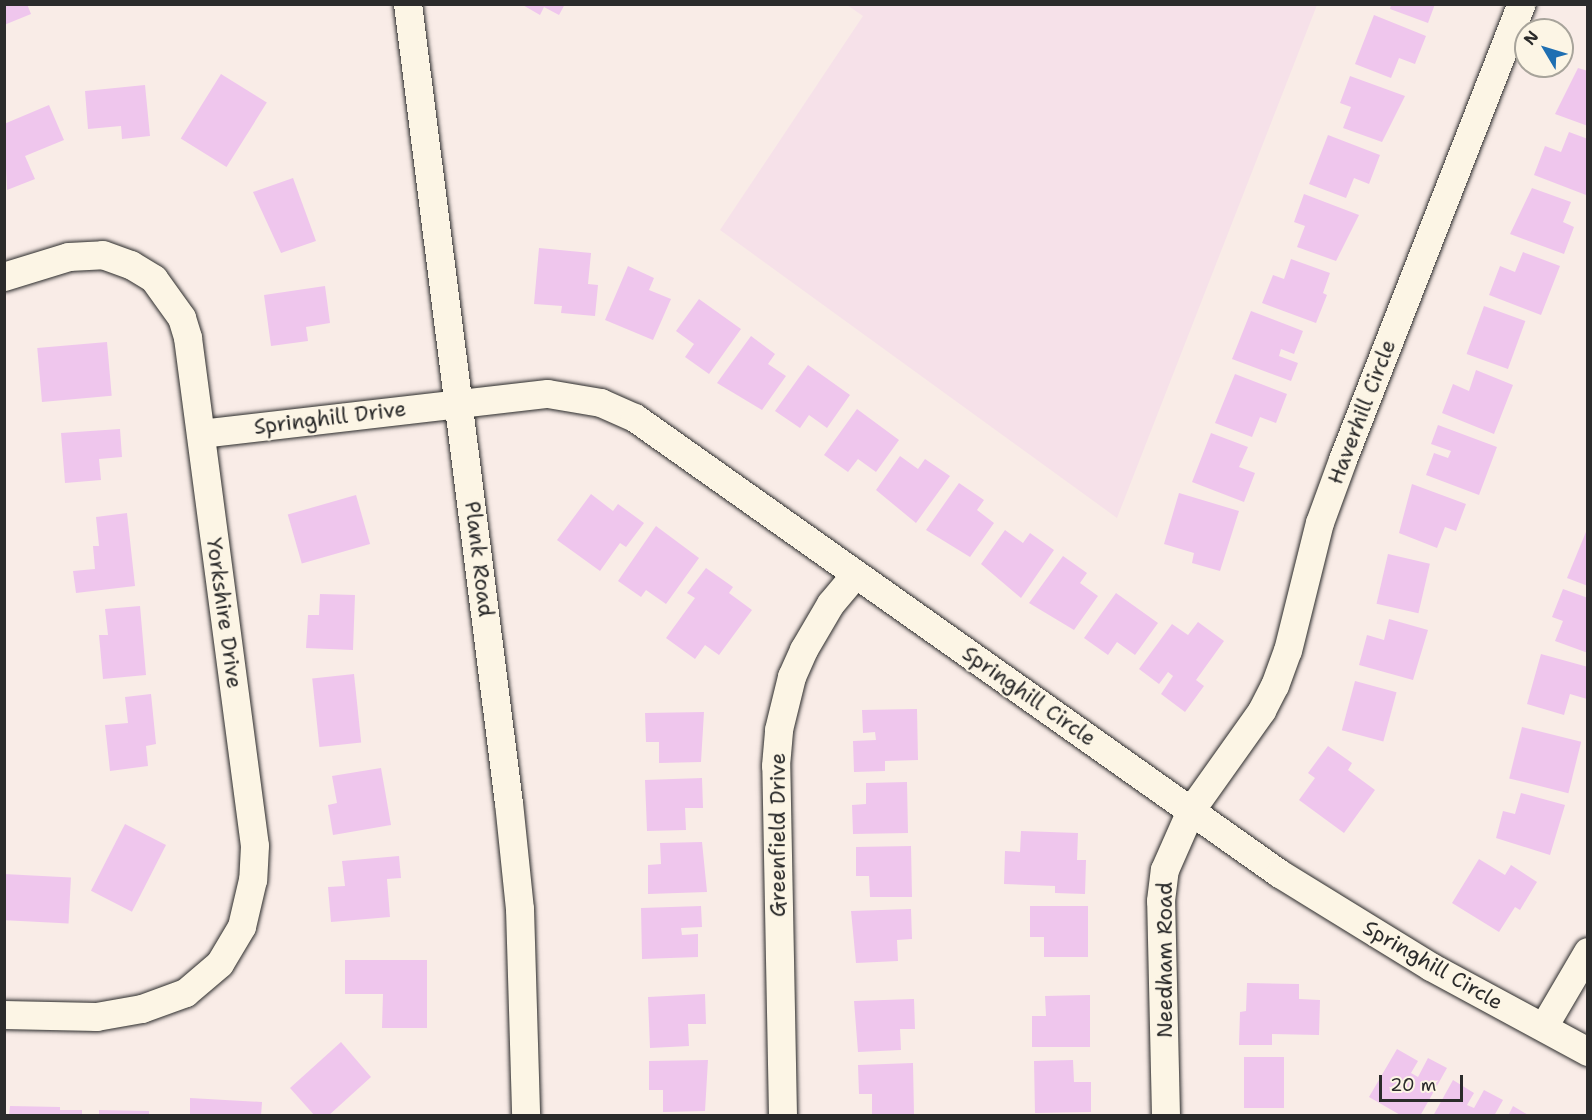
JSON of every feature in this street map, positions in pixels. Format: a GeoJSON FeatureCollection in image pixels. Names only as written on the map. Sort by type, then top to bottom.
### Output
{"type":"FeatureCollection","features":[{"type":"Feature","properties":{"kind":"street","name":"Plank Road"},"geometry":{"type":"LineString","coordinates":[[408,4],[518,889],[526,1116]]}},
{"type":"Feature","properties":{"kind":"street","name":"Haverhill Circle"},"geometry":{"type":"LineString","coordinates":[[1191,811],[1262,711],[1275,686],[1288,651],[1320,523],[1522,4]]}},
{"type":"Feature","properties":{"kind":"street","name":"Yorkshire Drive"},"geometry":{"type":"LineString","coordinates":[[4,277],[51,261],[87,256],[118,259],[142,271],[164,290],[182,318],[201,434],[255,846],[253,880],[242,927],[220,964],[186,993],[142,1009],[96,1017],[4,1015]]}},
{"type":"Feature","properties":{"kind":"street","name":"Springhill Circle"},"geometry":{"type":"LineString","coordinates":[[459,403],[548,394],[601,403],[643,424],[1280,874],[1356,921],[1587,1052]]}},
{"type":"Feature","properties":{"kind":"street","name":"Springhill Drive"},"geometry":{"type":"LineString","coordinates":[[201,434],[459,403]]}},
{"type":"Feature","properties":{"kind":"street","name":"Greenfield Drive"},"geometry":{"type":"LineString","coordinates":[[783,1116],[776,766],[779,730],[787,695],[804,650],[831,604],[855,574]]}},
{"type":"Feature","properties":{"kind":"street","name":"Needham Road"},"geometry":{"type":"LineString","coordinates":[[1166,1116],[1161,901],[1166,870],[1191,811]]}},
{"type":"Feature","properties":{"kind":"street"},"geometry":{"type":"LineString","coordinates":[[1544,1027],[1587,952]]}},
{"type":"Feature","properties":{"kind":"shaded area"},"geometry":{"type":"Polygon","coordinates":[[[847,5],[1317,5],[1117,518],[720,230],[863,16],[847,5]]]}},
{"type":"Feature","properties":{"kind":"building"},"geometry":{"type":"Polygon","coordinates":[[[4,4],[27,4],[31,14],[4,25],[4,4]]]}},
{"type":"Feature","properties":{"kind":"building"},"geometry":{"type":"Polygon","coordinates":[[[521,4],[565,4],[559,15],[544,7],[540,15],[521,4]]]}},
{"type":"Feature","properties":{"kind":"building"},"geometry":{"type":"Polygon","coordinates":[[[1391,4],[1435,4],[1428,23],[1390,9],[1391,4]]]}},
{"type":"Feature","properties":{"kind":"building"},"geometry":{"type":"Polygon","coordinates":[[[1374,15],[1426,36],[1415,64],[1399,58],[1391,78],[1355,64],[1374,15]]]}},
{"type":"Feature","properties":{"kind":"building"},"geometry":{"type":"Polygon","coordinates":[[[1578,68],[1588,71],[1588,126],[1555,114],[1578,68]]]}},
{"type":"Feature","properties":{"kind":"building"},"geometry":{"type":"Polygon","coordinates":[[[221,74],[267,103],[227,167],[181,138],[221,74]]]}},
{"type":"Feature","properties":{"kind":"building"},"geometry":{"type":"Polygon","coordinates":[[[1350,76],[1405,96],[1382,142],[1343,128],[1351,107],[1340,103],[1350,76]]]}},
{"type":"Feature","properties":{"kind":"building"},"geometry":{"type":"Polygon","coordinates":[[[145,85],[150,136],[122,139],[121,126],[88,129],[85,91],[145,85]]]}},
{"type":"Feature","properties":{"kind":"building"},"geometry":{"type":"Polygon","coordinates":[[[49,105],[64,140],[25,156],[35,179],[7,190],[4,124],[49,105]]]}},
{"type":"Feature","properties":{"kind":"building"},"geometry":{"type":"Polygon","coordinates":[[[1569,132],[1588,139],[1586,195],[1534,175],[1545,146],[1561,152],[1569,132]]]}},
{"type":"Feature","properties":{"kind":"building"},"geometry":{"type":"Polygon","coordinates":[[[1328,135],[1380,155],[1369,184],[1354,178],[1346,198],[1309,184],[1328,135]]]}},
{"type":"Feature","properties":{"kind":"building"},"geometry":{"type":"Polygon","coordinates":[[[293,178],[316,241],[281,253],[253,192],[293,178]]]}},
{"type":"Feature","properties":{"kind":"building"},"geometry":{"type":"Polygon","coordinates":[[[1532,188],[1571,202],[1563,222],[1574,227],[1564,254],[1510,234],[1532,188]]]}},
{"type":"Feature","properties":{"kind":"building"},"geometry":{"type":"Polygon","coordinates":[[[1304,194],[1359,215],[1336,261],[1297,247],[1305,226],[1294,222],[1304,194]]]}},
{"type":"Feature","properties":{"kind":"building"},"geometry":{"type":"Polygon","coordinates":[[[539,248],[591,253],[588,284],[598,285],[595,316],[561,313],[562,306],[534,304],[539,248]]]}},
{"type":"Feature","properties":{"kind":"building"},"geometry":{"type":"Polygon","coordinates":[[[1523,252],[1560,266],[1541,315],[1489,295],[1500,266],[1515,272],[1523,252]]]}},
{"type":"Feature","properties":{"kind":"building"},"geometry":{"type":"Polygon","coordinates":[[[1291,259],[1330,273],[1323,293],[1327,295],[1316,323],[1262,303],[1273,275],[1284,279],[1291,259]]]}},
{"type":"Feature","properties":{"kind":"building"},"geometry":{"type":"Polygon","coordinates":[[[628,266],[654,278],[649,290],[671,299],[653,340],[605,320],[628,266]]]}},
{"type":"Feature","properties":{"kind":"building"},"geometry":{"type":"Polygon","coordinates":[[[325,286],[330,323],[306,327],[308,341],[271,346],[264,295],[325,286]]]}},
{"type":"Feature","properties":{"kind":"building"},"geometry":{"type":"Polygon","coordinates":[[[699,299],[741,329],[709,374],[685,357],[694,344],[676,331],[699,299]]]}},
{"type":"Feature","properties":{"kind":"building"},"geometry":{"type":"Polygon","coordinates":[[[1484,306],[1525,321],[1508,369],[1467,354],[1484,306]]]}},
{"type":"Feature","properties":{"kind":"building"},"geometry":{"type":"Polygon","coordinates":[[[1251,311],[1303,331],[1294,354],[1281,349],[1279,356],[1298,363],[1291,381],[1232,359],[1251,311]]]}},
{"type":"Feature","properties":{"kind":"building"},"geometry":{"type":"Polygon","coordinates":[[[751,336],[775,354],[768,364],[786,376],[762,410],[717,383],[751,336]]]}},
{"type":"Feature","properties":{"kind":"building"},"geometry":{"type":"Polygon","coordinates":[[[107,342],[112,396],[42,402],[37,348],[107,342]]]}},
{"type":"Feature","properties":{"kind":"building"},"geometry":{"type":"Polygon","coordinates":[[[808,365],[850,395],[827,428],[809,415],[800,428],[775,411],[808,365]]]}},
{"type":"Feature","properties":{"kind":"building"},"geometry":{"type":"Polygon","coordinates":[[[1476,370],[1513,385],[1494,434],[1442,413],[1453,384],[1469,391],[1476,370]]]}},
{"type":"Feature","properties":{"kind":"building"},"geometry":{"type":"Polygon","coordinates":[[[1235,374],[1287,394],[1276,423],[1260,417],[1252,437],[1215,423],[1235,374]]]}},
{"type":"Feature","properties":{"kind":"building"},"geometry":{"type":"Polygon","coordinates":[[[857,409],[899,440],[876,472],[858,459],[848,472],[824,455],[857,409]]]}},
{"type":"Feature","properties":{"kind":"building"},"geometry":{"type":"Polygon","coordinates":[[[1438,425],[1497,447],[1479,495],[1426,475],[1434,453],[1448,458],[1451,451],[1431,444],[1438,425]]]}},
{"type":"Feature","properties":{"kind":"building"},"geometry":{"type":"Polygon","coordinates":[[[120,429],[122,457],[99,459],[101,480],[65,483],[61,433],[120,429]]]}},
{"type":"Feature","properties":{"kind":"building"},"geometry":{"type":"Polygon","coordinates":[[[1211,433],[1248,447],[1239,467],[1255,473],[1244,502],[1192,482],[1211,433]]]}},
{"type":"Feature","properties":{"kind":"building"},"geometry":{"type":"Polygon","coordinates":[[[900,456],[918,469],[925,459],[950,476],[916,523],[876,490],[900,456]]]}},
{"type":"Feature","properties":{"kind":"building"},"geometry":{"type":"Polygon","coordinates":[[[959,483],[984,500],[977,510],[994,523],[970,557],[926,530],[959,483]]]}},
{"type":"Feature","properties":{"kind":"building"},"geometry":{"type":"Polygon","coordinates":[[[1412,484],[1466,504],[1456,531],[1445,527],[1437,548],[1399,533],[1412,484]]]}},
{"type":"Feature","properties":{"kind":"building"},"geometry":{"type":"Polygon","coordinates":[[[1179,493],[1239,511],[1220,571],[1192,563],[1194,553],[1164,544],[1179,493]]]}},
{"type":"Feature","properties":{"kind":"building"},"geometry":{"type":"Polygon","coordinates":[[[591,494],[613,511],[618,504],[644,523],[626,547],[620,543],[600,571],[557,540],[591,494]]]}},
{"type":"Feature","properties":{"kind":"building"},"geometry":{"type":"Polygon","coordinates":[[[356,495],[370,544],[302,564],[288,515],[356,495]]]}},
{"type":"Feature","properties":{"kind":"building"},"geometry":{"type":"Polygon","coordinates":[[[127,513],[135,586],[76,593],[73,571],[95,569],[93,546],[99,546],[96,517],[127,513]]]}},
{"type":"Feature","properties":{"kind":"building"},"geometry":{"type":"Polygon","coordinates":[[[656,526],[699,558],[666,604],[646,590],[641,597],[618,581],[656,526]]]}},
{"type":"Feature","properties":{"kind":"building"},"geometry":{"type":"Polygon","coordinates":[[[1588,527],[1588,586],[1567,578],[1588,527]]]}},
{"type":"Feature","properties":{"kind":"building"},"geometry":{"type":"Polygon","coordinates":[[[1005,530],[1023,543],[1030,533],[1054,550],[1021,598],[981,564],[1005,530]]]}},
{"type":"Feature","properties":{"kind":"building"},"geometry":{"type":"Polygon","coordinates":[[[1388,554],[1430,564],[1418,613],[1377,604],[1388,554]]]}},
{"type":"Feature","properties":{"kind":"building"},"geometry":{"type":"Polygon","coordinates":[[[1063,556],[1087,573],[1080,583],[1098,596],[1074,630],[1029,603],[1063,556]]]}},
{"type":"Feature","properties":{"kind":"building"},"geometry":{"type":"Polygon","coordinates":[[[706,568],[733,587],[729,593],[752,610],[719,655],[705,645],[695,659],[666,638],[695,598],[687,593],[706,568]]]}},
{"type":"Feature","properties":{"kind":"building"},"geometry":{"type":"Polygon","coordinates":[[[1563,589],[1588,598],[1588,653],[1555,641],[1563,621],[1552,617],[1563,589]]]}},
{"type":"Feature","properties":{"kind":"building"},"geometry":{"type":"Polygon","coordinates":[[[1116,593],[1158,623],[1135,655],[1117,642],[1108,655],[1084,638],[1116,593]]]}},
{"type":"Feature","properties":{"kind":"building"},"geometry":{"type":"Polygon","coordinates":[[[320,594],[355,595],[353,650],[306,648],[308,615],[319,615],[320,594]]]}},
{"type":"Feature","properties":{"kind":"building"},"geometry":{"type":"Polygon","coordinates":[[[140,606],[146,675],[103,679],[99,635],[108,635],[105,609],[140,606]]]}},
{"type":"Feature","properties":{"kind":"building"},"geometry":{"type":"Polygon","coordinates":[[[1389,619],[1428,630],[1413,680],[1359,665],[1367,635],[1384,640],[1389,619]]]}},
{"type":"Feature","properties":{"kind":"building"},"geometry":{"type":"Polygon","coordinates":[[[1198,622],[1224,641],[1196,680],[1204,686],[1185,712],[1161,694],[1173,676],[1168,672],[1159,684],[1139,669],[1172,624],[1188,635],[1198,622]]]}},
{"type":"Feature","properties":{"kind":"building"},"geometry":{"type":"Polygon","coordinates":[[[1541,654],[1588,667],[1587,699],[1570,694],[1564,715],[1527,704],[1541,654]]]}},
{"type":"Feature","properties":{"kind":"building"},"geometry":{"type":"Polygon","coordinates":[[[354,674],[361,743],[319,747],[312,678],[354,674]]]}},
{"type":"Feature","properties":{"kind":"building"},"geometry":{"type":"Polygon","coordinates":[[[1355,681],[1397,692],[1383,741],[1342,730],[1355,681]]]}},
{"type":"Feature","properties":{"kind":"building"},"geometry":{"type":"Polygon","coordinates":[[[151,694],[156,744],[146,746],[148,766],[110,771],[105,725],[128,723],[125,697],[151,694]]]}},
{"type":"Feature","properties":{"kind":"building"},"geometry":{"type":"Polygon","coordinates":[[[917,709],[918,760],[885,761],[885,771],[854,772],[853,741],[876,740],[875,732],[863,733],[862,710],[917,709]]]}},
{"type":"Feature","properties":{"kind":"building"},"geometry":{"type":"Polygon","coordinates":[[[704,712],[701,762],[659,763],[659,742],[646,742],[645,713],[704,712]]]}},
{"type":"Feature","properties":{"kind":"building"},"geometry":{"type":"Polygon","coordinates":[[[1522,727],[1581,742],[1568,793],[1509,778],[1522,727]]]}},
{"type":"Feature","properties":{"kind":"building"},"geometry":{"type":"Polygon","coordinates":[[[1328,746],[1352,763],[1348,770],[1375,790],[1344,833],[1299,800],[1315,778],[1308,773],[1328,746]]]}},
{"type":"Feature","properties":{"kind":"building"},"geometry":{"type":"Polygon","coordinates":[[[381,768],[391,825],[333,835],[328,805],[337,803],[332,776],[381,768]]]}},
{"type":"Feature","properties":{"kind":"building"},"geometry":{"type":"Polygon","coordinates":[[[702,778],[703,808],[685,808],[686,830],[647,831],[645,780],[702,778]]]}},
{"type":"Feature","properties":{"kind":"building"},"geometry":{"type":"Polygon","coordinates":[[[907,782],[908,833],[853,834],[852,805],[866,804],[866,783],[907,782]]]}},
{"type":"Feature","properties":{"kind":"building"},"geometry":{"type":"Polygon","coordinates":[[[1521,793],[1565,805],[1550,855],[1496,838],[1503,811],[1515,814],[1521,793]]]}},
{"type":"Feature","properties":{"kind":"building"},"geometry":{"type":"Polygon","coordinates":[[[125,824],[166,845],[132,912],[91,891],[125,824]]]}},
{"type":"Feature","properties":{"kind":"building"},"geometry":{"type":"Polygon","coordinates":[[[1021,831],[1078,833],[1077,860],[1086,860],[1085,894],[1055,893],[1055,886],[1004,884],[1005,851],[1020,852],[1021,831]]]}},
{"type":"Feature","properties":{"kind":"building"},"geometry":{"type":"Polygon","coordinates":[[[702,842],[707,892],[648,894],[648,865],[661,864],[660,843],[702,842]]]}},
{"type":"Feature","properties":{"kind":"building"},"geometry":{"type":"Polygon","coordinates":[[[911,846],[912,897],[870,897],[869,876],[856,876],[856,847],[911,846]]]}},
{"type":"Feature","properties":{"kind":"building"},"geometry":{"type":"Polygon","coordinates":[[[399,856],[401,878],[387,879],[390,917],[331,922],[328,887],[345,886],[342,861],[399,856]]]}},
{"type":"Feature","properties":{"kind":"building"},"geometry":{"type":"Polygon","coordinates":[[[1479,859],[1505,875],[1511,865],[1537,882],[1520,910],[1515,907],[1499,932],[1452,903],[1479,859]]]}},
{"type":"Feature","properties":{"kind":"building"},"geometry":{"type":"Polygon","coordinates":[[[4,874],[71,878],[69,923],[4,920],[4,874]]]}},
{"type":"Feature","properties":{"kind":"building"},"geometry":{"type":"Polygon","coordinates":[[[701,906],[702,927],[681,928],[682,935],[698,934],[698,957],[642,959],[641,908],[701,906]]]}},
{"type":"Feature","properties":{"kind":"building"},"geometry":{"type":"Polygon","coordinates":[[[1030,906],[1088,906],[1088,957],[1044,957],[1044,937],[1030,937],[1030,906]]]}},
{"type":"Feature","properties":{"kind":"building"},"geometry":{"type":"Polygon","coordinates":[[[911,909],[912,939],[897,940],[898,961],[856,963],[851,911],[911,909]]]}},
{"type":"Feature","properties":{"kind":"building"},"geometry":{"type":"Polygon","coordinates":[[[345,960],[427,960],[427,1028],[382,1028],[383,994],[345,994],[345,960]]]}},
{"type":"Feature","properties":{"kind":"building"},"geometry":{"type":"Polygon","coordinates":[[[1247,983],[1299,984],[1299,999],[1320,1000],[1319,1035],[1272,1034],[1272,1045],[1239,1045],[1240,1012],[1246,1011],[1247,983]]]}},
{"type":"Feature","properties":{"kind":"building"},"geometry":{"type":"Polygon","coordinates":[[[705,994],[706,1024],[688,1024],[689,1046],[650,1048],[648,997],[705,994]]]}},
{"type":"Feature","properties":{"kind":"building"},"geometry":{"type":"Polygon","coordinates":[[[1090,995],[1090,1047],[1032,1047],[1032,1016],[1046,1016],[1045,996],[1090,995]]]}},
{"type":"Feature","properties":{"kind":"building"},"geometry":{"type":"Polygon","coordinates":[[[914,999],[915,1029],[900,1029],[901,1050],[858,1052],[854,1001],[914,999]]]}},
{"type":"Feature","properties":{"kind":"building"},"geometry":{"type":"Polygon","coordinates":[[[341,1042],[371,1077],[328,1116],[315,1116],[290,1088],[341,1042]]]}},
{"type":"Feature","properties":{"kind":"building"},"geometry":{"type":"Polygon","coordinates":[[[1397,1049],[1418,1061],[1411,1073],[1418,1077],[1428,1058],[1447,1068],[1420,1116],[1402,1116],[1369,1097],[1397,1049]]]}},
{"type":"Feature","properties":{"kind":"building"},"geometry":{"type":"Polygon","coordinates":[[[1244,1057],[1284,1057],[1284,1108],[1244,1108],[1244,1057]]]}},
{"type":"Feature","properties":{"kind":"building"},"geometry":{"type":"Polygon","coordinates":[[[708,1060],[705,1111],[663,1112],[663,1090],[649,1090],[649,1061],[708,1060]]]}},
{"type":"Feature","properties":{"kind":"building"},"geometry":{"type":"Polygon","coordinates":[[[1073,1060],[1074,1082],[1091,1082],[1091,1112],[1035,1113],[1034,1061],[1073,1060]]]}},
{"type":"Feature","properties":{"kind":"building"},"geometry":{"type":"Polygon","coordinates":[[[913,1063],[914,1114],[872,1115],[872,1094],[859,1094],[858,1065],[913,1063]]]}},
{"type":"Feature","properties":{"kind":"building"},"geometry":{"type":"Polygon","coordinates":[[[1453,1080],[1474,1093],[1467,1105],[1474,1108],[1484,1090],[1503,1100],[1494,1116],[1433,1116],[1453,1080]]]}},
{"type":"Feature","properties":{"kind":"building"},"geometry":{"type":"Polygon","coordinates":[[[190,1098],[262,1102],[261,1116],[190,1116],[190,1098]]]}},
{"type":"Feature","properties":{"kind":"building"},"geometry":{"type":"Polygon","coordinates":[[[10,1106],[82,1110],[82,1116],[9,1116],[10,1106]]]}},
{"type":"Feature","properties":{"kind":"building"},"geometry":{"type":"Polygon","coordinates":[[[1513,1106],[1530,1116],[1508,1116],[1513,1106]]]}},
{"type":"Feature","properties":{"kind":"building"},"geometry":{"type":"Polygon","coordinates":[[[99,1110],[149,1111],[149,1116],[99,1116],[99,1110]]]}}]}
